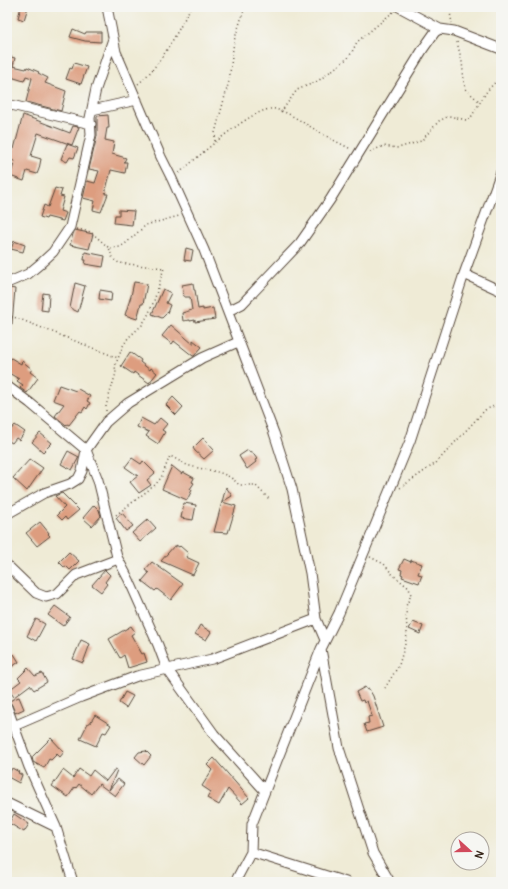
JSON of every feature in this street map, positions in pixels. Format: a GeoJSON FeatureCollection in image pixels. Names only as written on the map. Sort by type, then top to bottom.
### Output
{"type":"FeatureCollection","features":[{"type":"Feature","properties":{"kind":"street"},"geometry":{"type":"LineString","coordinates":[[107,7],[116,52],[187,213],[228,311],[238,342],[274,433],[292,489],[310,573],[316,619],[325,640]]}},
{"type":"Feature","properties":{"kind":"street"},"geometry":{"type":"LineString","coordinates":[[399,7],[440,29],[454,31],[501,49]]}},
{"type":"Feature","properties":{"kind":"street"},"geometry":{"type":"LineString","coordinates":[[228,311],[242,304],[300,243],[330,200],[423,49],[435,32],[440,29]]}},
{"type":"Feature","properties":{"kind":"street"},"geometry":{"type":"LineString","coordinates":[[7,283],[28,274],[40,264],[53,252],[70,227],[91,135],[90,118],[97,85],[114,38]]}},
{"type":"Feature","properties":{"kind":"street"},"geometry":{"type":"LineString","coordinates":[[92,110],[137,100]]}},
{"type":"Feature","properties":{"kind":"street"},"geometry":{"type":"LineString","coordinates":[[7,104],[60,118],[91,124]]}},
{"type":"Feature","properties":{"kind":"street"},"geometry":{"type":"LineString","coordinates":[[235,882],[252,852],[252,824],[264,791],[320,650],[339,613],[410,441],[464,274],[501,172]]}},
{"type":"Feature","properties":{"kind":"street"},"geometry":{"type":"LineString","coordinates":[[464,274],[501,291]]}},
{"type":"Feature","properties":{"kind":"street"},"geometry":{"type":"LineString","coordinates":[[7,514],[44,492],[70,484],[78,479],[82,471],[86,450],[106,422],[128,403],[202,358],[238,342]]}},
{"type":"Feature","properties":{"kind":"street"},"geometry":{"type":"LineString","coordinates":[[7,386],[30,403],[86,450],[98,480],[118,559],[158,645],[167,669],[214,734],[264,791]]}},
{"type":"Feature","properties":{"kind":"street"},"geometry":{"type":"LineString","coordinates":[[7,565],[36,594],[46,597],[57,594],[76,575],[118,559]]}},
{"type":"Feature","properties":{"kind":"street"},"geometry":{"type":"LineString","coordinates":[[11,727],[137,676],[212,659],[316,619]]}},
{"type":"Feature","properties":{"kind":"street"},"geometry":{"type":"LineString","coordinates":[[320,650],[341,755],[373,853],[390,882]]}},
{"type":"Feature","properties":{"kind":"street"},"geometry":{"type":"LineString","coordinates":[[7,707],[11,727],[56,827],[73,882]]}},
{"type":"Feature","properties":{"kind":"street"},"geometry":{"type":"LineString","coordinates":[[7,803],[56,827]]}},
{"type":"Feature","properties":{"kind":"street"},"geometry":{"type":"LineString","coordinates":[[252,852],[346,882]]}},
{"type":"Feature","properties":{"kind":"path"},"geometry":{"type":"LineString","coordinates":[[132,89],[149,75],[162,58],[191,7]]}},
{"type":"Feature","properties":{"kind":"path"},"geometry":{"type":"LineString","coordinates":[[216,142],[216,129],[229,81],[234,41],[245,7]]}},
{"type":"Feature","properties":{"kind":"path"},"geometry":{"type":"LineString","coordinates":[[281,112],[297,90],[318,81],[348,58],[357,42],[399,7]]}},
{"type":"Feature","properties":{"kind":"path"},"geometry":{"type":"LineString","coordinates":[[449,7],[462,62],[465,89],[480,102]]}},
{"type":"Feature","properties":{"kind":"path"},"geometry":{"type":"LineString","coordinates":[[172,179],[216,142],[265,110],[274,109],[299,120],[331,139],[359,152],[372,152],[384,146],[398,148],[421,141],[439,122],[449,116],[466,120],[470,119],[487,91],[501,76]]}},
{"type":"Feature","properties":{"kind":"path"},"geometry":{"type":"LineString","coordinates":[[109,248],[120,247],[146,226],[187,213]]}},
{"type":"Feature","properties":{"kind":"path"},"geometry":{"type":"LineString","coordinates":[[70,227],[91,232],[109,248],[113,259],[119,263],[164,268],[148,315],[142,325],[128,338],[118,358],[115,366],[116,373],[106,406],[106,422]]}},
{"type":"Feature","properties":{"kind":"path"},"geometry":{"type":"LineString","coordinates":[[7,316],[22,320],[118,358]]}},
{"type":"Feature","properties":{"kind":"path"},"geometry":{"type":"LineString","coordinates":[[388,495],[436,463],[485,410],[501,403]]}},
{"type":"Feature","properties":{"kind":"path"},"geometry":{"type":"LineString","coordinates":[[108,520],[155,486],[161,478],[170,456],[189,465],[216,471],[233,479],[239,485],[255,485],[269,499]]}},
{"type":"Feature","properties":{"kind":"path"},"geometry":{"type":"LineString","coordinates":[[363,553],[384,564],[393,576],[409,588],[411,595],[406,606],[407,635],[405,644],[399,665],[385,688]]}},
{"type":"Feature","properties":{"kind":"building"},"geometry":{"type":"Polygon","coordinates":[[[21,7],[28,7],[24,20],[18,18],[21,7]]]}},
{"type":"Feature","properties":{"kind":"building"},"geometry":{"type":"Polygon","coordinates":[[[73,29],[85,34],[86,32],[101,32],[101,42],[85,41],[70,37],[73,29]]]}},
{"type":"Feature","properties":{"kind":"building"},"geometry":{"type":"Polygon","coordinates":[[[7,56],[15,58],[13,66],[26,69],[27,67],[39,72],[38,73],[48,78],[45,83],[66,91],[61,111],[26,102],[32,78],[26,76],[24,81],[11,77],[10,82],[7,81],[7,56]]]}},
{"type":"Feature","properties":{"kind":"building"},"geometry":{"type":"Polygon","coordinates":[[[74,63],[87,67],[81,84],[66,79],[70,68],[72,69],[74,63]]]}},
{"type":"Feature","properties":{"kind":"building"},"geometry":{"type":"Polygon","coordinates":[[[23,115],[70,133],[73,126],[79,127],[72,145],[38,133],[31,156],[41,159],[39,169],[37,174],[27,171],[24,181],[10,176],[15,161],[7,160],[7,148],[14,149],[23,115]]]}},
{"type":"Feature","properties":{"kind":"building"},"geometry":{"type":"Polygon","coordinates":[[[108,115],[109,128],[107,128],[105,140],[114,142],[112,154],[126,158],[124,162],[127,162],[125,173],[111,170],[105,194],[108,194],[101,212],[93,210],[95,201],[83,198],[87,181],[95,183],[99,171],[89,169],[97,136],[97,116],[108,115]]]}},
{"type":"Feature","properties":{"kind":"building"},"geometry":{"type":"Polygon","coordinates":[[[67,144],[78,148],[74,158],[70,157],[67,162],[61,159],[67,144]]]}},
{"type":"Feature","properties":{"kind":"building"},"geometry":{"type":"Polygon","coordinates":[[[55,188],[62,190],[60,196],[64,197],[60,211],[66,213],[63,221],[40,217],[44,205],[48,207],[55,188]]]}},
{"type":"Feature","properties":{"kind":"building"},"geometry":{"type":"Polygon","coordinates":[[[119,210],[134,211],[132,225],[114,223],[115,215],[119,215],[119,210]]]}},
{"type":"Feature","properties":{"kind":"building"},"geometry":{"type":"Polygon","coordinates":[[[75,230],[93,234],[89,249],[70,245],[75,230]]]}},
{"type":"Feature","properties":{"kind":"building"},"geometry":{"type":"Polygon","coordinates":[[[14,241],[25,245],[23,252],[11,249],[14,241]]]}},
{"type":"Feature","properties":{"kind":"building"},"geometry":{"type":"Polygon","coordinates":[[[186,248],[193,250],[191,261],[184,260],[186,248]]]}},
{"type":"Feature","properties":{"kind":"building"},"geometry":{"type":"Polygon","coordinates":[[[85,252],[105,256],[103,267],[85,264],[85,252]]]}},
{"type":"Feature","properties":{"kind":"building"},"geometry":{"type":"Polygon","coordinates":[[[134,282],[147,284],[143,304],[141,304],[137,319],[125,315],[134,282]]]}},
{"type":"Feature","properties":{"kind":"building"},"geometry":{"type":"Polygon","coordinates":[[[75,283],[85,286],[78,312],[70,308],[75,283]]]}},
{"type":"Feature","properties":{"kind":"building"},"geometry":{"type":"Polygon","coordinates":[[[193,283],[198,309],[203,308],[203,310],[213,308],[215,319],[195,322],[195,320],[183,321],[182,313],[192,310],[190,297],[184,297],[182,285],[193,283]]]}},
{"type":"Feature","properties":{"kind":"building"},"geometry":{"type":"Polygon","coordinates":[[[7,289],[15,289],[12,324],[7,324],[7,289]]]}},
{"type":"Feature","properties":{"kind":"building"},"geometry":{"type":"Polygon","coordinates":[[[163,289],[171,293],[166,303],[170,305],[167,313],[162,318],[152,314],[163,289]]]}},
{"type":"Feature","properties":{"kind":"building"},"geometry":{"type":"Polygon","coordinates":[[[100,290],[112,292],[111,301],[99,299],[100,290]]]}},
{"type":"Feature","properties":{"kind":"building"},"geometry":{"type":"Polygon","coordinates":[[[43,293],[49,294],[48,311],[41,310],[43,293]]]}},
{"type":"Feature","properties":{"kind":"building"},"geometry":{"type":"Polygon","coordinates":[[[171,325],[193,344],[193,340],[202,347],[194,356],[174,341],[172,344],[162,336],[171,325]]]}},
{"type":"Feature","properties":{"kind":"building"},"geometry":{"type":"Polygon","coordinates":[[[130,352],[141,360],[140,362],[150,370],[151,368],[157,373],[149,383],[134,372],[133,374],[121,366],[130,352]]]}},
{"type":"Feature","properties":{"kind":"building"},"geometry":{"type":"Polygon","coordinates":[[[7,358],[10,360],[11,358],[21,364],[22,361],[32,369],[30,372],[38,378],[27,393],[20,388],[23,385],[17,381],[19,379],[7,372],[7,358]]]}},
{"type":"Feature","properties":{"kind":"building"},"geometry":{"type":"Polygon","coordinates":[[[59,385],[76,391],[78,389],[90,396],[87,401],[90,403],[87,409],[85,407],[82,412],[80,411],[69,425],[66,425],[55,416],[64,404],[53,400],[59,385]]]}},
{"type":"Feature","properties":{"kind":"building"},"geometry":{"type":"Polygon","coordinates":[[[173,397],[183,407],[176,415],[166,405],[173,397]]]}},
{"type":"Feature","properties":{"kind":"building"},"geometry":{"type":"Polygon","coordinates":[[[141,418],[154,425],[160,418],[167,424],[162,430],[165,432],[158,444],[146,436],[149,432],[137,427],[141,418]]]}},
{"type":"Feature","properties":{"kind":"building"},"geometry":{"type":"Polygon","coordinates":[[[15,425],[25,432],[19,440],[16,438],[12,443],[7,440],[7,434],[15,425]]]}},
{"type":"Feature","properties":{"kind":"building"},"geometry":{"type":"Polygon","coordinates":[[[40,433],[52,443],[43,452],[32,442],[40,433]]]}},
{"type":"Feature","properties":{"kind":"building"},"geometry":{"type":"Polygon","coordinates":[[[203,438],[214,450],[204,459],[193,448],[203,438]]]}},
{"type":"Feature","properties":{"kind":"building"},"geometry":{"type":"Polygon","coordinates":[[[248,450],[250,453],[252,452],[257,459],[255,460],[256,462],[247,469],[239,456],[248,450]]]}},
{"type":"Feature","properties":{"kind":"building"},"geometry":{"type":"Polygon","coordinates":[[[68,451],[79,457],[72,470],[61,464],[68,451]]]}},
{"type":"Feature","properties":{"kind":"building"},"geometry":{"type":"Polygon","coordinates":[[[132,458],[141,464],[143,461],[155,473],[147,480],[151,485],[139,493],[130,482],[138,476],[125,467],[132,458]]]}},
{"type":"Feature","properties":{"kind":"building"},"geometry":{"type":"Polygon","coordinates":[[[30,459],[43,468],[27,491],[13,478],[30,459]]]}},
{"type":"Feature","properties":{"kind":"building"},"geometry":{"type":"Polygon","coordinates":[[[172,466],[182,474],[183,472],[194,478],[192,482],[194,483],[190,489],[192,490],[187,500],[162,489],[172,466]]]}},
{"type":"Feature","properties":{"kind":"building"},"geometry":{"type":"Polygon","coordinates":[[[226,487],[232,496],[222,502],[226,487]]]}},
{"type":"Feature","properties":{"kind":"building"},"geometry":{"type":"Polygon","coordinates":[[[62,493],[79,510],[67,520],[65,517],[62,520],[57,515],[65,507],[55,496],[62,493]]]}},
{"type":"Feature","properties":{"kind":"building"},"geometry":{"type":"Polygon","coordinates":[[[222,502],[236,506],[228,533],[214,532],[222,502]]]}},
{"type":"Feature","properties":{"kind":"building"},"geometry":{"type":"Polygon","coordinates":[[[184,503],[196,505],[193,520],[181,518],[184,503]]]}},
{"type":"Feature","properties":{"kind":"building"},"geometry":{"type":"Polygon","coordinates":[[[94,505],[99,510],[101,516],[92,526],[83,518],[94,505]]]}},
{"type":"Feature","properties":{"kind":"building"},"geometry":{"type":"Polygon","coordinates":[[[122,513],[133,526],[126,531],[116,518],[122,513]]]}},
{"type":"Feature","properties":{"kind":"building"},"geometry":{"type":"Polygon","coordinates":[[[148,519],[156,528],[140,542],[132,533],[148,519]]]}},
{"type":"Feature","properties":{"kind":"building"},"geometry":{"type":"Polygon","coordinates":[[[40,522],[50,536],[37,546],[26,533],[40,522]]]}},
{"type":"Feature","properties":{"kind":"building"},"geometry":{"type":"Polygon","coordinates":[[[176,545],[179,547],[180,546],[188,553],[186,557],[199,563],[193,575],[161,561],[174,546],[176,547],[176,545]]]}},
{"type":"Feature","properties":{"kind":"building"},"geometry":{"type":"Polygon","coordinates":[[[69,552],[79,561],[70,570],[59,562],[69,552]]]}},
{"type":"Feature","properties":{"kind":"building"},"geometry":{"type":"Polygon","coordinates":[[[404,559],[422,564],[418,574],[422,575],[419,583],[402,577],[402,570],[399,569],[404,559]]]}},
{"type":"Feature","properties":{"kind":"building"},"geometry":{"type":"Polygon","coordinates":[[[152,562],[183,584],[171,600],[157,589],[155,591],[142,581],[149,573],[145,570],[152,562]]]}},
{"type":"Feature","properties":{"kind":"building"},"geometry":{"type":"Polygon","coordinates":[[[105,570],[110,575],[105,582],[107,584],[101,592],[92,585],[105,570]]]}},
{"type":"Feature","properties":{"kind":"building"},"geometry":{"type":"Polygon","coordinates":[[[55,606],[70,617],[63,626],[48,615],[55,606]]]}},
{"type":"Feature","properties":{"kind":"building"},"geometry":{"type":"Polygon","coordinates":[[[36,619],[45,624],[36,641],[27,636],[36,619]]]}},
{"type":"Feature","properties":{"kind":"building"},"geometry":{"type":"Polygon","coordinates":[[[413,622],[423,626],[420,634],[409,629],[413,622]]]}},
{"type":"Feature","properties":{"kind":"building"},"geometry":{"type":"Polygon","coordinates":[[[200,625],[211,632],[206,640],[195,634],[200,625]]]}},
{"type":"Feature","properties":{"kind":"building"},"geometry":{"type":"Polygon","coordinates":[[[131,626],[135,632],[131,635],[142,654],[144,653],[147,662],[128,668],[124,655],[120,658],[109,639],[131,626]]]}},
{"type":"Feature","properties":{"kind":"building"},"geometry":{"type":"Polygon","coordinates":[[[81,640],[90,644],[83,663],[73,659],[81,640]]]}},
{"type":"Feature","properties":{"kind":"building"},"geometry":{"type":"Polygon","coordinates":[[[7,649],[11,655],[14,654],[19,662],[7,670],[7,649]]]}},
{"type":"Feature","properties":{"kind":"building"},"geometry":{"type":"Polygon","coordinates":[[[28,668],[35,676],[42,673],[47,682],[34,690],[30,685],[14,697],[9,690],[21,681],[18,678],[28,668]]]}},
{"type":"Feature","properties":{"kind":"building"},"geometry":{"type":"Polygon","coordinates":[[[365,687],[367,690],[369,689],[373,696],[383,727],[367,732],[364,724],[369,723],[368,717],[372,716],[367,701],[364,703],[363,700],[360,701],[356,692],[365,687]]]}},
{"type":"Feature","properties":{"kind":"building"},"geometry":{"type":"Polygon","coordinates":[[[125,692],[133,696],[126,708],[119,703],[125,692]]]}},
{"type":"Feature","properties":{"kind":"building"},"geometry":{"type":"Polygon","coordinates":[[[19,697],[24,709],[15,713],[9,701],[19,697]]]}},
{"type":"Feature","properties":{"kind":"building"},"geometry":{"type":"Polygon","coordinates":[[[95,715],[111,725],[106,733],[103,732],[96,746],[80,739],[88,723],[90,723],[95,715]]]}},
{"type":"Feature","properties":{"kind":"building"},"geometry":{"type":"Polygon","coordinates":[[[51,738],[64,752],[60,757],[57,754],[51,760],[49,759],[44,768],[33,762],[32,757],[51,738]]]}},
{"type":"Feature","properties":{"kind":"building"},"geometry":{"type":"Polygon","coordinates":[[[146,751],[151,756],[144,765],[135,757],[139,752],[146,751]]]}},
{"type":"Feature","properties":{"kind":"building"},"geometry":{"type":"Polygon","coordinates":[[[214,758],[249,798],[242,804],[228,789],[219,805],[207,798],[211,792],[202,786],[212,770],[207,765],[214,758]]]}},
{"type":"Feature","properties":{"kind":"building"},"geometry":{"type":"Polygon","coordinates":[[[12,768],[22,775],[19,783],[8,777],[12,768]]]}},
{"type":"Feature","properties":{"kind":"building"},"geometry":{"type":"Polygon","coordinates":[[[79,769],[89,776],[93,770],[106,781],[115,769],[117,770],[109,790],[118,779],[124,784],[115,796],[99,784],[91,794],[79,784],[68,797],[52,786],[63,770],[73,778],[79,769]]]}},
{"type":"Feature","properties":{"kind":"building"},"geometry":{"type":"Polygon","coordinates":[[[14,814],[29,824],[24,832],[9,823],[14,814]]]}}]}
